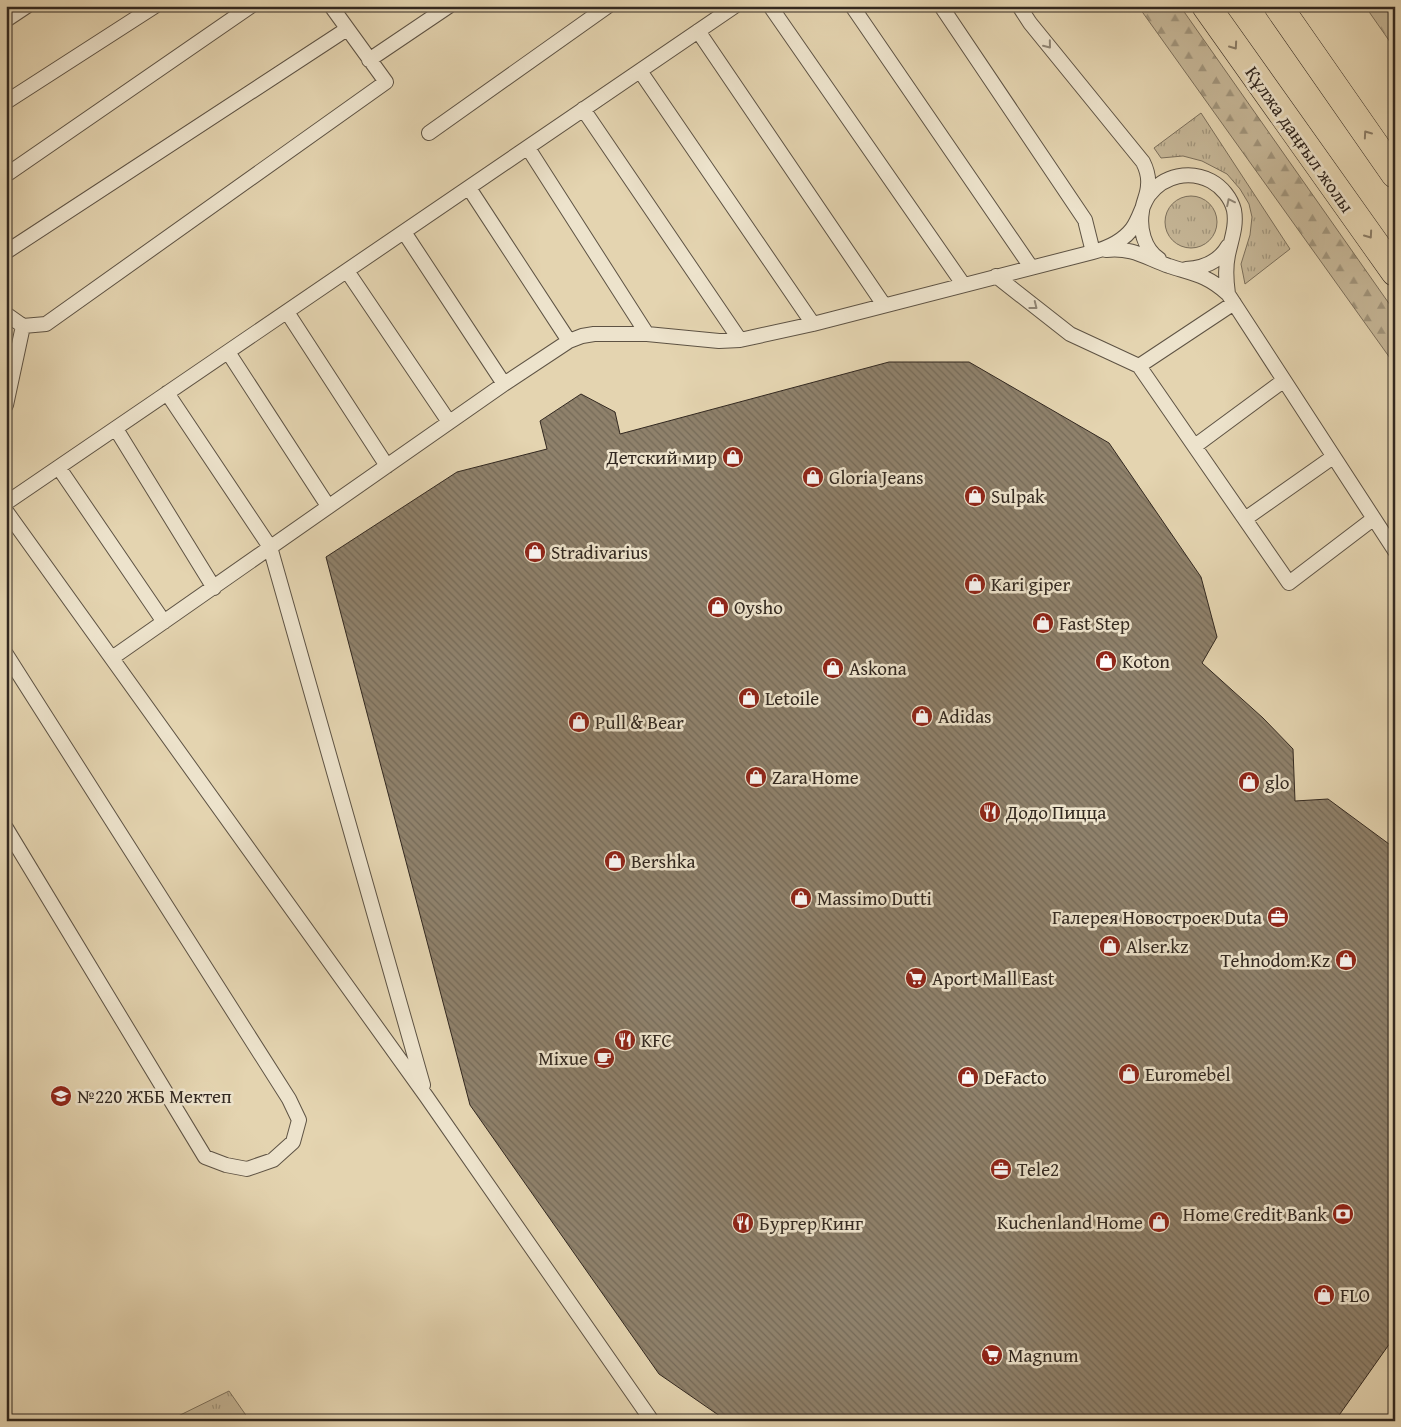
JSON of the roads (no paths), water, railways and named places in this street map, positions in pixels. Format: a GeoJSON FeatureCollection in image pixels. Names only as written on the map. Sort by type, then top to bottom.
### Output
{"type":"FeatureCollection","features":[{"type":"Feature","properties":{"kind":"main road","name":"Құлжа даңғыл жолы"},"geometry":{"type":"LineString","coordinates":[[1206,6],[1395,272]]}},
{"type":"Feature","properties":{"kind":"main road"},"geometry":{"type":"LineString","coordinates":[[1278,6],[1395,174]]}},
{"type":"Feature","properties":{"kind":"lane"},"geometry":{"type":"LineString","coordinates":[[6,20],[28,6]]}},
{"type":"Feature","properties":{"kind":"lane"},"geometry":{"type":"LineString","coordinates":[[6,102],[155,6]]}},
{"type":"Feature","properties":{"kind":"lane"},"geometry":{"type":"LineString","coordinates":[[6,175],[251,6]]}},
{"type":"Feature","properties":{"kind":"lane"},"geometry":{"type":"LineString","coordinates":[[6,314],[23,326],[46,324],[386,82],[331,6]]}},
{"type":"Feature","properties":{"kind":"lane"},"geometry":{"type":"LineString","coordinates":[[369,60],[449,6]]}},
{"type":"Feature","properties":{"kind":"lane"},"geometry":{"type":"LineString","coordinates":[[429,133],[608,6]]}},
{"type":"Feature","properties":{"kind":"lane"},"geometry":{"type":"LineString","coordinates":[[6,503],[735,6]]}},
{"type":"Feature","properties":{"kind":"lane"},"geometry":{"type":"LineString","coordinates":[[770,6],[964,284]]}},
{"type":"Feature","properties":{"kind":"lane"},"geometry":{"type":"LineString","coordinates":[[852,6],[1031,267]]}},
{"type":"Feature","properties":{"kind":"lane"},"geometry":{"type":"LineString","coordinates":[[941,6],[1085,220],[1093,252]]}},
{"type":"Feature","properties":{"kind":"lane"},"geometry":{"type":"LineString","coordinates":[[1019,6],[1030,23],[1143,162],[1147,170],[1148,187],[1142,210],[1141,227],[1145,242],[1154,256],[1167,265]]}},
{"type":"Feature","properties":{"kind":"lane"},"geometry":{"type":"LineString","coordinates":[[6,252],[347,29]]}},
{"type":"Feature","properties":{"kind":"lane"},"geometry":{"type":"LineString","coordinates":[[698,31],[884,305]]}},
{"type":"Feature","properties":{"kind":"lane"},"geometry":{"type":"LineString","coordinates":[[640,71],[814,324]]}},
{"type":"Feature","properties":{"kind":"lane"},"geometry":{"type":"LineString","coordinates":[[583,110],[740,340]]}},
{"type":"Feature","properties":{"kind":"lane"},"geometry":{"type":"LineString","coordinates":[[528,148],[647,334]]}},
{"type":"Feature","properties":{"kind":"lane"},"geometry":{"type":"LineString","coordinates":[[112,658],[504,384],[569,341],[582,336],[594,334],[647,334],[719,341],[740,340],[814,324],[1093,252],[1107,248],[1126,236],[1137,221],[1149,195],[1160,184],[1174,177],[1188,174],[1203,177],[1217,184],[1227,195],[1234,208],[1236,223],[1226,270],[1231,298]]}},
{"type":"Feature","properties":{"kind":"lane"},"geometry":{"type":"LineString","coordinates":[[469,188],[569,341]]}},
{"type":"Feature","properties":{"kind":"lane"},"geometry":{"type":"LineString","coordinates":[[404,232],[504,384]]}},
{"type":"Feature","properties":{"kind":"lane"},"geometry":{"type":"LineString","coordinates":[[1183,270],[1200,268],[1215,262],[1226,251],[1233,238]]}},
{"type":"Feature","properties":{"kind":"lane"},"geometry":{"type":"LineString","coordinates":[[1093,252],[1118,249],[1139,253],[1167,265],[1210,279],[1231,298],[1332,457],[1395,551]]}},
{"type":"Feature","properties":{"kind":"lane"},"geometry":{"type":"LineString","coordinates":[[347,271],[449,422]]}},
{"type":"Feature","properties":{"kind":"lane"},"geometry":{"type":"LineString","coordinates":[[996,276],[1070,334],[1140,366],[1289,583],[1373,519]]}},
{"type":"Feature","properties":{"kind":"lane"},"geometry":{"type":"LineString","coordinates":[[1140,366],[1231,298]]}},
{"type":"Feature","properties":{"kind":"lane"},"geometry":{"type":"LineString","coordinates":[[287,312],[387,466]]}},
{"type":"Feature","properties":{"kind":"lane"},"geometry":{"type":"LineString","coordinates":[[6,405],[23,326]]}},
{"type":"Feature","properties":{"kind":"lane"},"geometry":{"type":"LineString","coordinates":[[228,352],[328,506]]}},
{"type":"Feature","properties":{"kind":"lane"},"geometry":{"type":"LineString","coordinates":[[1194,446],[1284,381]]}},
{"type":"Feature","properties":{"kind":"lane"},"geometry":{"type":"LineString","coordinates":[[167,393],[270,547],[426,1096]]}},
{"type":"Feature","properties":{"kind":"lane"},"geometry":{"type":"LineString","coordinates":[[116,429],[214,588]]}},
{"type":"Feature","properties":{"kind":"lane"},"geometry":{"type":"LineString","coordinates":[[1245,519],[1332,457]]}},
{"type":"Feature","properties":{"kind":"lane"},"geometry":{"type":"LineString","coordinates":[[59,468],[164,622]]}},
{"type":"Feature","properties":{"kind":"lane"},"geometry":{"type":"LineString","coordinates":[[6,511],[426,1096],[652,1421]]}},
{"type":"Feature","properties":{"kind":"lane"},"geometry":{"type":"LineString","coordinates":[[6,654],[289,1100],[299,1120],[293,1142],[273,1160],[247,1168],[226,1165],[205,1157],[6,828]]}},
{"type":"Feature","properties":{"kind":"place","name":"Детский мир"},"geometry":{"type":"Point","coordinates":[733,457]}},
{"type":"Feature","properties":{"kind":"place","name":"Gloria Jeans"},"geometry":{"type":"Point","coordinates":[813,477]}},
{"type":"Feature","properties":{"kind":"place","name":"Sulpak"},"geometry":{"type":"Point","coordinates":[975,496]}},
{"type":"Feature","properties":{"kind":"place","name":"Stradivarius"},"geometry":{"type":"Point","coordinates":[535,552]}},
{"type":"Feature","properties":{"kind":"place","name":"Kari giper"},"geometry":{"type":"Point","coordinates":[975,584]}},
{"type":"Feature","properties":{"kind":"place","name":"Oysho"},"geometry":{"type":"Point","coordinates":[718,607]}},
{"type":"Feature","properties":{"kind":"place","name":"Fast Step"},"geometry":{"type":"Point","coordinates":[1043,623]}},
{"type":"Feature","properties":{"kind":"place","name":"Koton"},"geometry":{"type":"Point","coordinates":[1106,661]}},
{"type":"Feature","properties":{"kind":"place","name":"Askona"},"geometry":{"type":"Point","coordinates":[833,668]}},
{"type":"Feature","properties":{"kind":"place","name":"Letoile"},"geometry":{"type":"Point","coordinates":[749,698]}},
{"type":"Feature","properties":{"kind":"place","name":"Adidas"},"geometry":{"type":"Point","coordinates":[922,716]}},
{"type":"Feature","properties":{"kind":"place","name":"Pull & Bear"},"geometry":{"type":"Point","coordinates":[579,722]}},
{"type":"Feature","properties":{"kind":"place","name":"Zara Home"},"geometry":{"type":"Point","coordinates":[756,777]}},
{"type":"Feature","properties":{"kind":"place","name":"glo"},"geometry":{"type":"Point","coordinates":[1249,782]}},
{"type":"Feature","properties":{"kind":"place","name":"Додо Пицца"},"geometry":{"type":"Point","coordinates":[990,812]}},
{"type":"Feature","properties":{"kind":"place","name":"Bershka"},"geometry":{"type":"Point","coordinates":[615,861]}},
{"type":"Feature","properties":{"kind":"place","name":"Massimo Dutti"},"geometry":{"type":"Point","coordinates":[801,898]}},
{"type":"Feature","properties":{"kind":"place","name":"Галерея Новостроек Duta"},"geometry":{"type":"Point","coordinates":[1278,917]}},
{"type":"Feature","properties":{"kind":"place","name":"Alser.kz"},"geometry":{"type":"Point","coordinates":[1110,946]}},
{"type":"Feature","properties":{"kind":"place","name":"Tehnodom.Kz"},"geometry":{"type":"Point","coordinates":[1346,960]}},
{"type":"Feature","properties":{"kind":"place","name":"Aport Mall East"},"geometry":{"type":"Point","coordinates":[916,978]}},
{"type":"Feature","properties":{"kind":"place","name":"KFC"},"geometry":{"type":"Point","coordinates":[625,1040]}},
{"type":"Feature","properties":{"kind":"place","name":"Mixue"},"geometry":{"type":"Point","coordinates":[604,1058]}},
{"type":"Feature","properties":{"kind":"place","name":"Euromebel"},"geometry":{"type":"Point","coordinates":[1129,1074]}},
{"type":"Feature","properties":{"kind":"place","name":"DeFacto"},"geometry":{"type":"Point","coordinates":[968,1077]}},
{"type":"Feature","properties":{"kind":"place","name":"№220 ЖББ Мектеп"},"geometry":{"type":"Point","coordinates":[61,1096]}},
{"type":"Feature","properties":{"kind":"place","name":"Tele2"},"geometry":{"type":"Point","coordinates":[1001,1169]}},
{"type":"Feature","properties":{"kind":"place","name":"Home Credit Bank"},"geometry":{"type":"Point","coordinates":[1343,1214]}},
{"type":"Feature","properties":{"kind":"place","name":"Kuchenland Home"},"geometry":{"type":"Point","coordinates":[1159,1222]}},
{"type":"Feature","properties":{"kind":"place","name":"Бургер Кинг"},"geometry":{"type":"Point","coordinates":[743,1223]}},
{"type":"Feature","properties":{"kind":"place","name":"FLO"},"geometry":{"type":"Point","coordinates":[1324,1295]}},
{"type":"Feature","properties":{"kind":"place","name":"Magnum"},"geometry":{"type":"Point","coordinates":[992,1355]}}]}
